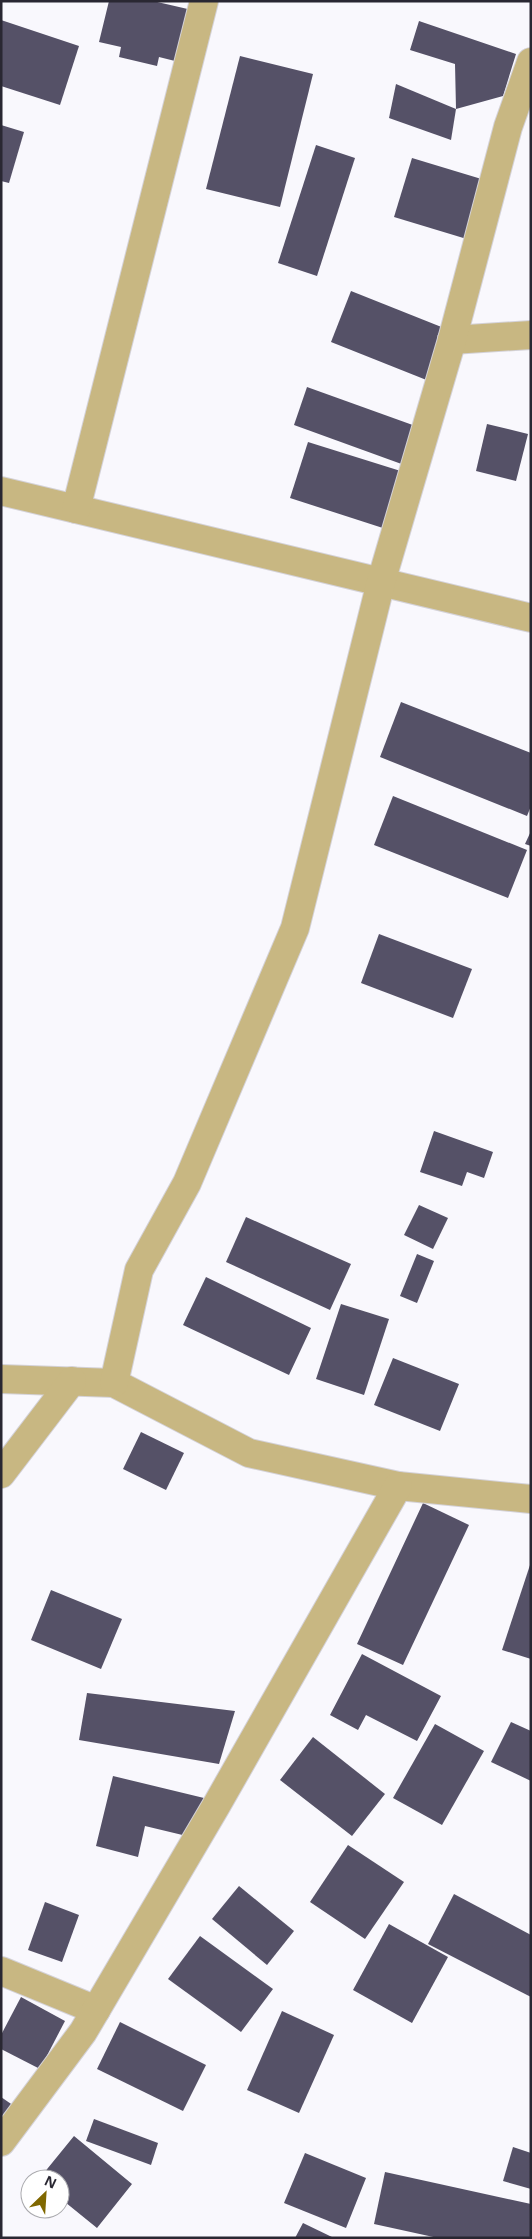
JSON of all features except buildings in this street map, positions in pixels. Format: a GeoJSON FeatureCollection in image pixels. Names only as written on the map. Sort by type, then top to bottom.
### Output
{"type":"FeatureCollection","features":[{"type":"Feature","properties":{"kind":"street"},"geometry":{"type":"LineString","coordinates":[[76,508],[204,1]]}},
{"type":"Feature","properties":{"kind":"street"},"geometry":{"type":"LineString","coordinates":[[114,1383],[140,1270],[187,1183],[295,928],[381,582],[452,340],[508,127],[531,62]]}},
{"type":"Feature","properties":{"kind":"street"},"geometry":{"type":"LineString","coordinates":[[452,340],[531,336]]}},
{"type":"Feature","properties":{"kind":"street"},"geometry":{"type":"LineString","coordinates":[[1,490],[531,618]]}},
{"type":"Feature","properties":{"kind":"street"},"geometry":{"type":"LineString","coordinates":[[1,1379],[114,1383],[248,1453],[398,1486],[531,1500]]}},
{"type":"Feature","properties":{"kind":"street"},"geometry":{"type":"LineString","coordinates":[[1,1474],[72,1381]]}},
{"type":"Feature","properties":{"kind":"street"},"geometry":{"type":"LineString","coordinates":[[1,2142],[83,2032],[216,1806],[398,1486]]}},
{"type":"Feature","properties":{"kind":"street"},"geometry":{"type":"LineString","coordinates":[[1,1971],[96,2010]]}}]}
